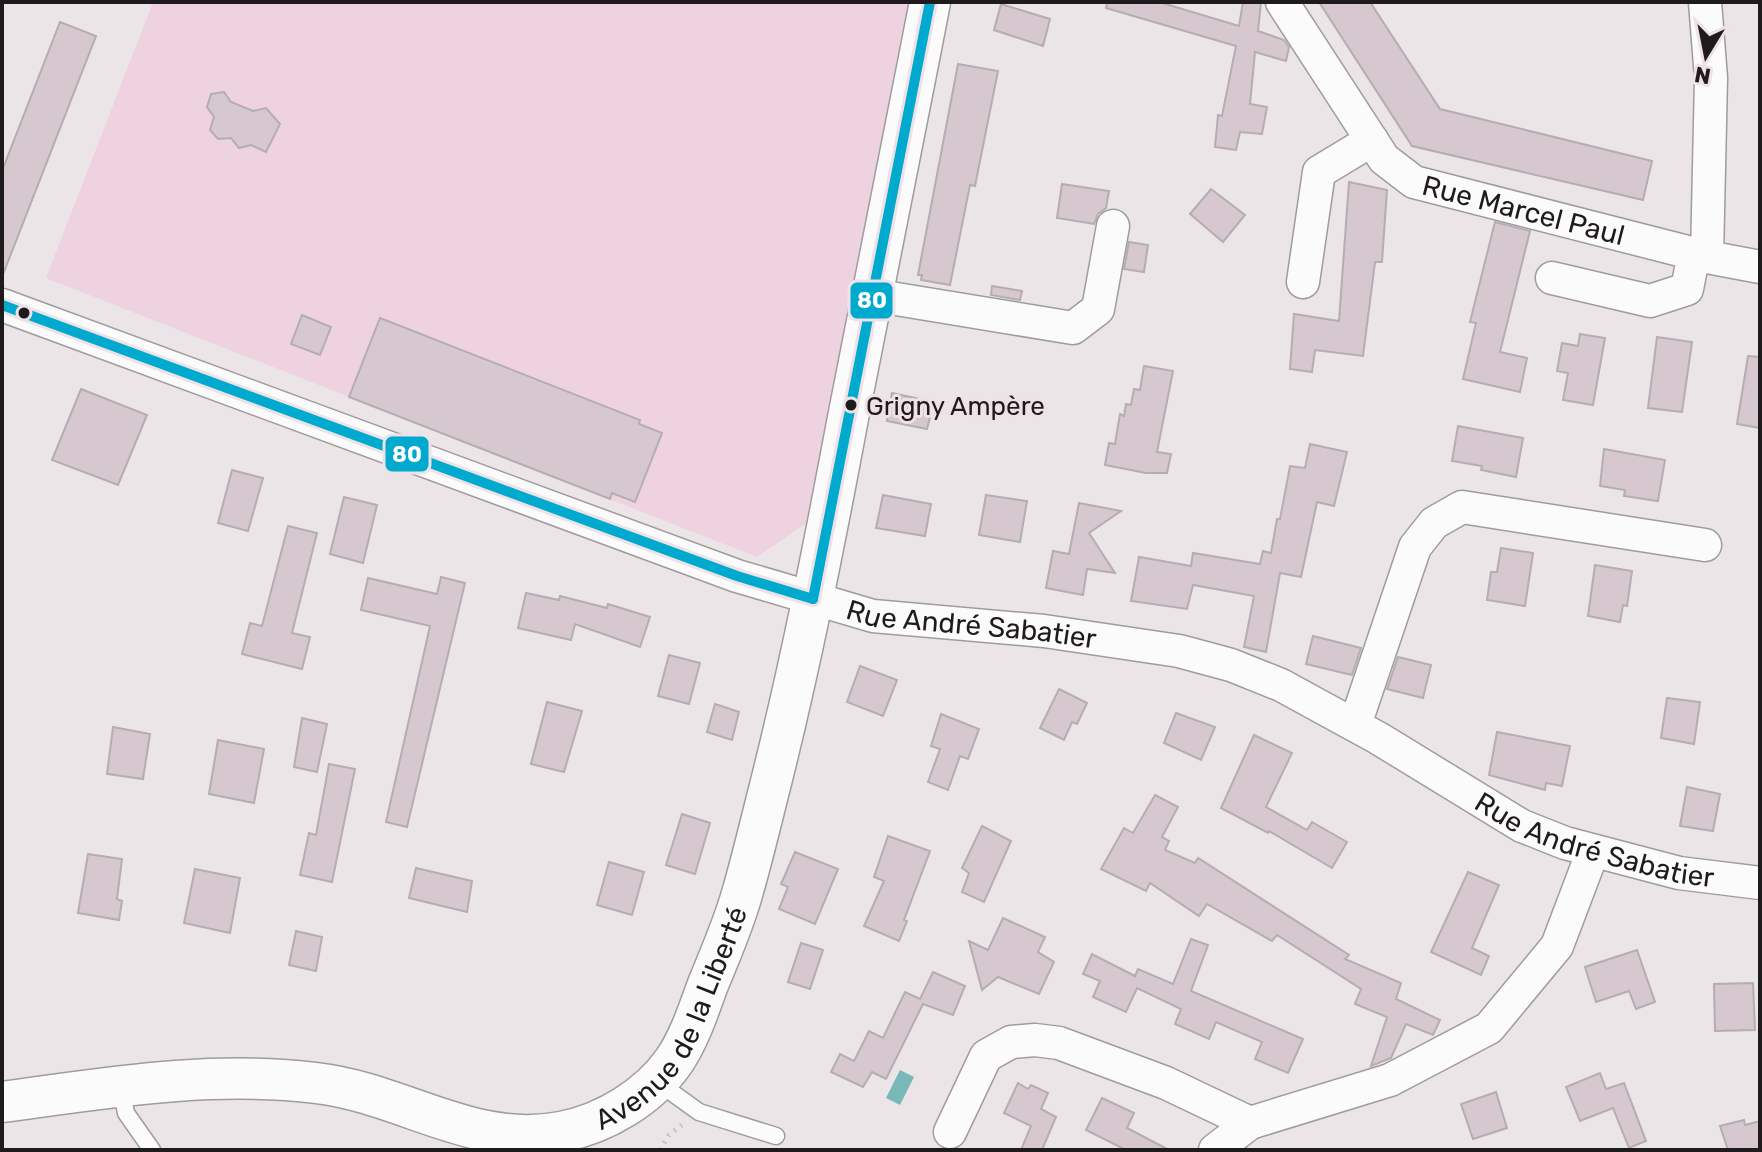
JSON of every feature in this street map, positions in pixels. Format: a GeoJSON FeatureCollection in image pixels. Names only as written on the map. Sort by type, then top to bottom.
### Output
{"type":"FeatureCollection","features":[{"type":"Feature","properties":{"kind":"street","name":"Avenue de la Liberté"},"geometry":{"type":"LineString","coordinates":[[2,1102],[232,1078],[322,1084],[399,1103],[473,1129],[499,1135],[530,1135],[561,1132],[587,1125],[636,1099],[674,1061],[687,1038],[741,898],[781,744],[813,599],[930,2]]}},
{"type":"Feature","properties":{"kind":"street","name":"Rue Marcel Paul"},"geometry":{"type":"LineString","coordinates":[[1282,2],[1384,159],[1414,182],[1701,255],[1760,267]]}},
{"type":"Feature","properties":{"kind":"street"},"geometry":{"type":"LineString","coordinates":[[1552,278],[1650,301],[1687,289],[1701,255],[1711,78],[1705,2]]}},
{"type":"Feature","properties":{"kind":"street"},"geometry":{"type":"LineString","coordinates":[[1303,282],[1319,172],[1372,140]]}},
{"type":"Feature","properties":{"kind":"street"},"geometry":{"type":"LineString","coordinates":[[872,295],[1073,328],[1098,309],[1113,226]]}},
{"type":"Feature","properties":{"kind":"street","name":"Rue André Sabatier"},"geometry":{"type":"LineString","coordinates":[[2,305],[737,576],[813,599],[873,616],[1044,631],[1179,651],[1231,665],[1281,685],[1355,725],[1522,826],[1565,843],[1679,873],[1760,883]]}},
{"type":"Feature","properties":{"kind":"street"},"geometry":{"type":"LineString","coordinates":[[1355,725],[1415,547],[1434,523],[1462,507],[1705,545]]}},
{"type":"Feature","properties":{"kind":"street"},"geometry":{"type":"LineString","coordinates":[[1215,1150],[1250,1123],[1390,1080],[1489,1028],[1557,946],[1593,851]]}},
{"type":"Feature","properties":{"kind":"street"},"geometry":{"type":"LineString","coordinates":[[950,1132],[986,1056],[1011,1042],[1035,1040],[1059,1043],[1166,1083],[1250,1123]]}},
{"type":"Feature","properties":{"kind":"lane"},"geometry":{"type":"LineString","coordinates":[[656,1081],[699,1112],[776,1136]]}},
{"type":"Feature","properties":{"kind":"lane"},"geometry":{"type":"LineString","coordinates":[[121,1088],[126,1113],[152,1150]]}},
{"type":"Feature","properties":{"kind":"path"},"geometry":{"type":"LineString","coordinates":[[660,1150],[669,1135],[699,1112]]}},
{"type":"Feature","properties":{"kind":"shaded area"},"geometry":{"type":"Polygon","coordinates":[[[153,2],[913,2],[808,522],[757,557],[46,278],[153,2]]]}},
{"type":"Feature","properties":{"kind":"water"},"geometry":{"type":"Polygon","coordinates":[[[900,1070],[914,1077],[900,1105],[886,1098],[900,1070]]]}},
{"type":"Feature","properties":{"kind":"building"},"geometry":{"type":"Polygon","coordinates":[[[1107,2],[1159,2],[1239,26],[1243,2],[1261,2],[1258,31],[1284,40],[1289,47],[1286,61],[1255,52],[1250,104],[1267,107],[1262,134],[1240,132],[1236,150],[1215,147],[1218,115],[1222,116],[1236,46],[1106,8],[1107,2]]]}},
{"type":"Feature","properties":{"kind":"building"},"geometry":{"type":"Polygon","coordinates":[[[1319,2],[1370,2],[1440,109],[1652,161],[1643,200],[1412,146],[1319,2]]]}},
{"type":"Feature","properties":{"kind":"building"},"geometry":{"type":"Polygon","coordinates":[[[1001,4],[1050,19],[1043,46],[994,30],[1001,4]]]}},
{"type":"Feature","properties":{"kind":"building"},"geometry":{"type":"Polygon","coordinates":[[[60,22],[96,36],[2,277],[2,171],[60,22]]]}},
{"type":"Feature","properties":{"kind":"building"},"geometry":{"type":"Polygon","coordinates":[[[958,64],[998,71],[975,186],[970,185],[950,285],[921,280],[922,275],[918,275],[958,64]]]}},
{"type":"Feature","properties":{"kind":"building"},"geometry":{"type":"Polygon","coordinates":[[[224,92],[231,102],[253,111],[266,108],[280,124],[266,152],[251,145],[239,148],[231,138],[218,139],[210,130],[214,117],[207,107],[211,94],[224,92]]]}},
{"type":"Feature","properties":{"kind":"building"},"geometry":{"type":"Polygon","coordinates":[[[1349,182],[1387,190],[1382,262],[1375,262],[1363,356],[1315,350],[1312,372],[1290,369],[1294,314],[1339,321],[1349,182]]]}},
{"type":"Feature","properties":{"kind":"building"},"geometry":{"type":"Polygon","coordinates":[[[1062,184],[1109,191],[1106,208],[1098,214],[1094,224],[1057,218],[1062,184]]]}},
{"type":"Feature","properties":{"kind":"building"},"geometry":{"type":"Polygon","coordinates":[[[1211,189],[1245,215],[1223,242],[1190,214],[1211,189]]]}},
{"type":"Feature","properties":{"kind":"building"},"geometry":{"type":"Polygon","coordinates":[[[1495,222],[1530,231],[1500,352],[1527,358],[1520,392],[1463,379],[1476,323],[1470,322],[1495,222]]]}},
{"type":"Feature","properties":{"kind":"building"},"geometry":{"type":"Polygon","coordinates":[[[1129,242],[1148,245],[1144,272],[1124,269],[1129,242]]]}},
{"type":"Feature","properties":{"kind":"building"},"geometry":{"type":"Polygon","coordinates":[[[992,286],[1022,291],[1020,300],[991,295],[992,286]]]}},
{"type":"Feature","properties":{"kind":"building"},"geometry":{"type":"Polygon","coordinates":[[[302,315],[331,327],[320,355],[291,344],[302,315]]]}},
{"type":"Feature","properties":{"kind":"building"},"geometry":{"type":"Polygon","coordinates":[[[380,318],[640,420],[639,424],[662,433],[635,502],[612,493],[610,499],[349,397],[380,318]]]}},
{"type":"Feature","properties":{"kind":"building"},"geometry":{"type":"Polygon","coordinates":[[[1580,334],[1605,338],[1593,405],[1563,400],[1568,373],[1557,371],[1562,343],[1578,346],[1580,334]]]}},
{"type":"Feature","properties":{"kind":"building"},"geometry":{"type":"Polygon","coordinates":[[[1657,337],[1692,342],[1682,412],[1648,408],[1657,337]]]}},
{"type":"Feature","properties":{"kind":"building"},"geometry":{"type":"Polygon","coordinates":[[[1748,356],[1760,357],[1760,428],[1737,424],[1748,356]]]}},
{"type":"Feature","properties":{"kind":"building"},"geometry":{"type":"Polygon","coordinates":[[[1144,366],[1173,371],[1157,452],[1171,454],[1167,473],[1146,473],[1105,465],[1109,443],[1115,444],[1120,414],[1124,416],[1126,404],[1131,405],[1134,389],[1140,390],[1144,366]]]}},
{"type":"Feature","properties":{"kind":"building"},"geometry":{"type":"Polygon","coordinates":[[[81,389],[147,415],[118,485],[52,460],[81,389]]]}},
{"type":"Feature","properties":{"kind":"building"},"geometry":{"type":"Polygon","coordinates":[[[892,393],[934,402],[927,429],[887,421],[892,393]]]}},
{"type":"Feature","properties":{"kind":"building"},"geometry":{"type":"Polygon","coordinates":[[[1458,426],[1523,438],[1516,477],[1481,470],[1482,466],[1452,461],[1458,426]]]}},
{"type":"Feature","properties":{"kind":"building"},"geometry":{"type":"Polygon","coordinates":[[[1310,444],[1347,452],[1334,506],[1317,502],[1301,577],[1280,573],[1266,652],[1244,647],[1254,596],[1193,585],[1187,609],[1131,601],[1139,557],[1191,566],[1193,553],[1260,564],[1263,551],[1271,553],[1290,466],[1305,468],[1310,444]]]}},
{"type":"Feature","properties":{"kind":"building"},"geometry":{"type":"Polygon","coordinates":[[[1604,449],[1665,460],[1658,501],[1624,496],[1625,490],[1600,486],[1604,449]]]}},
{"type":"Feature","properties":{"kind":"building"},"geometry":{"type":"Polygon","coordinates":[[[232,470],[263,478],[248,531],[218,523],[232,470]]]}},
{"type":"Feature","properties":{"kind":"building"},"geometry":{"type":"Polygon","coordinates":[[[883,495],[931,504],[925,536],[876,528],[883,495]]]}},
{"type":"Feature","properties":{"kind":"building"},"geometry":{"type":"Polygon","coordinates":[[[986,495],[1027,501],[1020,542],[979,535],[986,495]]]}},
{"type":"Feature","properties":{"kind":"building"},"geometry":{"type":"Polygon","coordinates":[[[344,497],[377,505],[363,563],[330,554],[344,497]]]}},
{"type":"Feature","properties":{"kind":"building"},"geometry":{"type":"Polygon","coordinates":[[[1079,503],[1121,511],[1089,533],[1115,573],[1087,569],[1083,595],[1046,588],[1053,551],[1069,554],[1079,503]]]}},
{"type":"Feature","properties":{"kind":"building"},"geometry":{"type":"Polygon","coordinates":[[[288,526],[317,533],[292,633],[310,637],[302,669],[242,654],[250,623],[262,626],[288,526]]]}},
{"type":"Feature","properties":{"kind":"building"},"geometry":{"type":"Polygon","coordinates":[[[1501,548],[1533,553],[1525,606],[1487,600],[1491,572],[1497,572],[1501,548]]]}},
{"type":"Feature","properties":{"kind":"building"},"geometry":{"type":"Polygon","coordinates":[[[1595,565],[1632,571],[1627,606],[1623,605],[1620,622],[1588,616],[1595,565]]]}},
{"type":"Feature","properties":{"kind":"building"},"geometry":{"type":"Polygon","coordinates":[[[441,577],[465,583],[407,827],[386,822],[430,626],[361,610],[368,578],[437,594],[441,577]]]}},
{"type":"Feature","properties":{"kind":"building"},"geometry":{"type":"Polygon","coordinates":[[[526,593],[559,600],[560,596],[607,608],[608,604],[650,617],[640,647],[575,624],[571,640],[518,628],[526,593]]]}},
{"type":"Feature","properties":{"kind":"building"},"geometry":{"type":"Polygon","coordinates":[[[1313,636],[1361,648],[1352,675],[1306,664],[1313,636]]]}},
{"type":"Feature","properties":{"kind":"building"},"geometry":{"type":"Polygon","coordinates":[[[669,655],[700,663],[689,704],[658,696],[669,655]]]}},
{"type":"Feature","properties":{"kind":"building"},"geometry":{"type":"Polygon","coordinates":[[[1398,657],[1431,665],[1423,698],[1387,689],[1398,657]]]}},
{"type":"Feature","properties":{"kind":"building"},"geometry":{"type":"Polygon","coordinates":[[[860,666],[897,680],[883,716],[847,702],[860,666]]]}},
{"type":"Feature","properties":{"kind":"building"},"geometry":{"type":"Polygon","coordinates":[[[1059,689],[1087,703],[1077,724],[1072,722],[1064,740],[1040,728],[1059,689]]]}},
{"type":"Feature","properties":{"kind":"building"},"geometry":{"type":"Polygon","coordinates":[[[1667,698],[1700,702],[1694,744],[1661,738],[1667,698]]]}},
{"type":"Feature","properties":{"kind":"building"},"geometry":{"type":"Polygon","coordinates":[[[547,702],[582,711],[564,772],[531,764],[547,702]]]}},
{"type":"Feature","properties":{"kind":"building"},"geometry":{"type":"Polygon","coordinates":[[[715,704],[739,712],[732,740],[707,732],[715,704]]]}},
{"type":"Feature","properties":{"kind":"building"},"geometry":{"type":"Polygon","coordinates":[[[1176,713],[1215,727],[1201,760],[1164,743],[1176,713]]]}},
{"type":"Feature","properties":{"kind":"building"},"geometry":{"type":"Polygon","coordinates":[[[941,714],[979,729],[968,759],[960,756],[948,790],[928,782],[940,749],[931,746],[941,714]]]}},
{"type":"Feature","properties":{"kind":"building"},"geometry":{"type":"Polygon","coordinates":[[[302,718],[327,724],[317,772],[294,767],[302,718]]]}},
{"type":"Feature","properties":{"kind":"building"},"geometry":{"type":"Polygon","coordinates":[[[113,727],[150,734],[143,779],[107,774],[113,727]]]}},
{"type":"Feature","properties":{"kind":"building"},"geometry":{"type":"Polygon","coordinates":[[[1497,732],[1570,746],[1562,786],[1546,783],[1545,790],[1489,775],[1497,732]]]}},
{"type":"Feature","properties":{"kind":"building"},"geometry":{"type":"Polygon","coordinates":[[[1254,735],[1292,753],[1266,807],[1307,830],[1312,822],[1347,842],[1332,868],[1269,831],[1221,808],[1254,735]]]}},
{"type":"Feature","properties":{"kind":"building"},"geometry":{"type":"Polygon","coordinates":[[[218,740],[264,749],[254,803],[209,794],[218,740]]]}},
{"type":"Feature","properties":{"kind":"building"},"geometry":{"type":"Polygon","coordinates":[[[329,764],[355,769],[332,882],[300,875],[309,833],[316,835],[329,764]]]}},
{"type":"Feature","properties":{"kind":"building"},"geometry":{"type":"Polygon","coordinates":[[[1687,787],[1720,794],[1713,831],[1680,826],[1687,787]]]}},
{"type":"Feature","properties":{"kind":"building"},"geometry":{"type":"Polygon","coordinates":[[[1155,795],[1178,807],[1162,837],[1169,841],[1165,850],[1195,863],[1198,858],[1349,955],[1345,959],[1401,983],[1396,999],[1440,1020],[1433,1035],[1406,1024],[1391,1058],[1371,1066],[1387,1017],[1355,1004],[1361,989],[1277,935],[1272,941],[1207,904],[1199,916],[1150,883],[1146,891],[1101,869],[1124,828],[1133,833],[1155,795]]]}},
{"type":"Feature","properties":{"kind":"building"},"geometry":{"type":"Polygon","coordinates":[[[682,814],[710,823],[695,874],[666,865],[682,814]]]}},
{"type":"Feature","properties":{"kind":"building"},"geometry":{"type":"Polygon","coordinates":[[[982,826],[1011,841],[984,902],[962,892],[969,873],[962,868],[982,826]]]}},
{"type":"Feature","properties":{"kind":"building"},"geometry":{"type":"Polygon","coordinates":[[[888,836],[930,851],[899,941],[864,926],[884,881],[874,877],[888,836]]]}},
{"type":"Feature","properties":{"kind":"building"},"geometry":{"type":"Polygon","coordinates":[[[795,852],[838,869],[815,924],[779,909],[788,887],[781,884],[795,852]]]}},
{"type":"Feature","properties":{"kind":"building"},"geometry":{"type":"Polygon","coordinates":[[[88,854],[122,859],[117,899],[122,901],[119,920],[78,913],[88,854]]]}},
{"type":"Feature","properties":{"kind":"building"},"geometry":{"type":"Polygon","coordinates":[[[609,862],[644,872],[632,915],[597,905],[609,862]]]}},
{"type":"Feature","properties":{"kind":"building"},"geometry":{"type":"Polygon","coordinates":[[[416,868],[472,881],[467,912],[409,898],[416,868]]]}},
{"type":"Feature","properties":{"kind":"building"},"geometry":{"type":"Polygon","coordinates":[[[195,869],[240,878],[230,933],[184,923],[195,869]]]}},
{"type":"Feature","properties":{"kind":"building"},"geometry":{"type":"Polygon","coordinates":[[[1468,872],[1499,885],[1472,948],[1489,956],[1481,975],[1431,952],[1468,872]]]}},
{"type":"Feature","properties":{"kind":"building"},"geometry":{"type":"Polygon","coordinates":[[[1003,918],[1045,937],[1038,952],[1054,962],[1039,994],[998,977],[982,990],[969,941],[988,950],[1003,918]]]}},
{"type":"Feature","properties":{"kind":"building"},"geometry":{"type":"Polygon","coordinates":[[[296,931],[322,937],[316,971],[289,965],[296,931]]]}},
{"type":"Feature","properties":{"kind":"building"},"geometry":{"type":"Polygon","coordinates":[[[1191,939],[1208,945],[1191,991],[1303,1039],[1288,1073],[1255,1059],[1262,1042],[1216,1022],[1209,1039],[1175,1024],[1181,1009],[1137,988],[1126,1012],[1093,997],[1100,981],[1083,974],[1092,954],[1135,976],[1138,969],[1173,984],[1191,939]]]}},
{"type":"Feature","properties":{"kind":"building"},"geometry":{"type":"Polygon","coordinates":[[[801,943],[823,950],[810,989],[788,982],[801,943]]]}},
{"type":"Feature","properties":{"kind":"building"},"geometry":{"type":"Polygon","coordinates":[[[1637,950],[1655,1002],[1636,1009],[1629,991],[1596,1002],[1585,967],[1637,950]]]}},
{"type":"Feature","properties":{"kind":"building"},"geometry":{"type":"Polygon","coordinates":[[[933,972],[965,986],[953,1015],[923,1004],[886,1079],[872,1072],[863,1087],[831,1072],[840,1054],[854,1061],[869,1031],[883,1038],[905,992],[920,999],[933,972]]]}},
{"type":"Feature","properties":{"kind":"building"},"geometry":{"type":"Polygon","coordinates":[[[1753,983],[1755,1030],[1715,1031],[1714,984],[1753,983]]]}},
{"type":"Feature","properties":{"kind":"building"},"geometry":{"type":"Polygon","coordinates":[[[1600,1073],[1606,1089],[1624,1083],[1646,1141],[1629,1148],[1613,1108],[1580,1121],[1566,1087],[1600,1073]]]}},
{"type":"Feature","properties":{"kind":"building"},"geometry":{"type":"Polygon","coordinates":[[[1018,1083],[1028,1089],[1031,1085],[1048,1093],[1041,1109],[1056,1117],[1042,1150],[1021,1150],[1031,1126],[1004,1113],[1018,1083]]]}},
{"type":"Feature","properties":{"kind":"building"},"geometry":{"type":"Polygon","coordinates":[[[1496,1092],[1507,1128],[1473,1139],[1461,1104],[1496,1092]]]}},
{"type":"Feature","properties":{"kind":"building"},"geometry":{"type":"Polygon","coordinates":[[[1102,1098],[1134,1113],[1127,1128],[1169,1150],[1126,1150],[1086,1130],[1102,1098]]]}},
{"type":"Feature","properties":{"kind":"building"},"geometry":{"type":"Polygon","coordinates":[[[1744,1120],[1745,1125],[1760,1121],[1760,1150],[1728,1150],[1720,1126],[1744,1120]]]}},
{"type":"Feature","properties":{"kind":"transit line","name":"80"},"geometry":{"type":"LineString","coordinates":[[813,599],[930,2]]}},
{"type":"Feature","properties":{"kind":"transit line","name":"80"},"geometry":{"type":"LineString","coordinates":[[2,305],[737,576],[813,599]]}},
{"type":"Feature","properties":{"kind":"place","name":"Grigny Ampère"},"geometry":{"type":"Point","coordinates":[851,405]}}]}
